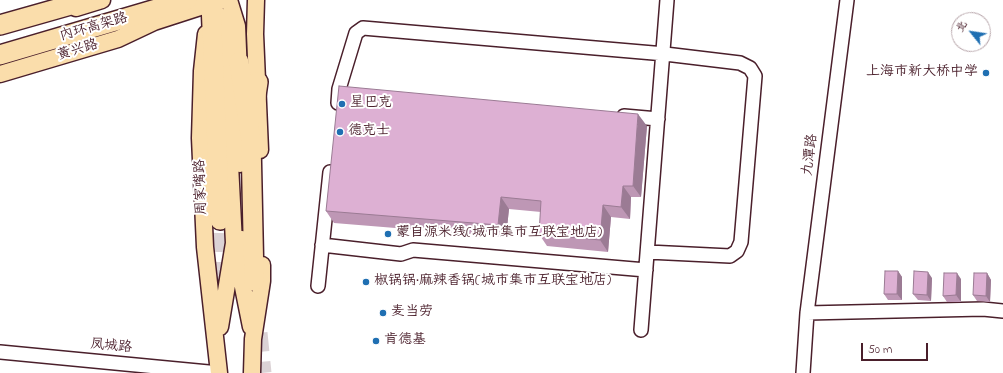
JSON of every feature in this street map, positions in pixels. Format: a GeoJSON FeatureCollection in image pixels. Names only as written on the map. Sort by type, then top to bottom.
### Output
{"type":"FeatureCollection","features":[{"type":"Feature","properties":{"kind":"highway"},"geometry":{"type":"LineString","coordinates":[[0,25],[88,0]]}},
{"type":"Feature","properties":{"kind":"highway","name":"内环高架路"},"geometry":{"type":"LineString","coordinates":[[0,42],[145,0]]}},
{"type":"Feature","properties":{"kind":"highway","name":"内环高架路"},"geometry":{"type":"LineString","coordinates":[[0,55],[187,0]]}},
{"type":"Feature","properties":{"kind":"highway"},"geometry":{"type":"LineString","coordinates":[[219,1],[220,220]]}},
{"type":"Feature","properties":{"kind":"highway"},"geometry":{"type":"LineString","coordinates":[[0,67],[154,22]]}},
{"type":"Feature","properties":{"kind":"highway"},"geometry":{"type":"LineString","coordinates":[[239,62],[250,140],[254,281]]}},
{"type":"Feature","properties":{"kind":"highway"},"geometry":{"type":"LineString","coordinates":[[250,140],[258,82]]}},
{"type":"Feature","properties":{"kind":"main road"},"geometry":{"type":"LineString","coordinates":[[0,17],[58,0]]}},
{"type":"Feature","properties":{"kind":"main road"},"geometry":{"type":"LineString","coordinates":[[0,32],[102,0]]}},
{"type":"Feature","properties":{"kind":"main road"},"geometry":{"type":"LineString","coordinates":[[252,373],[253,339],[262,281],[258,82],[255,34],[256,0]]}},
{"type":"Feature","properties":{"kind":"main road"},"geometry":{"type":"LineString","coordinates":[[219,1],[237,26],[239,62],[242,282],[253,339]]}},
{"type":"Feature","properties":{"kind":"main road"},"geometry":{"type":"LineString","coordinates":[[217,345],[234,242],[228,125],[229,66],[221,23],[219,1]]}},
{"type":"Feature","properties":{"kind":"main road","name":"黄兴路"},"geometry":{"type":"LineString","coordinates":[[0,74],[118,39],[154,22],[219,1]]}},
{"type":"Feature","properties":{"kind":"main road","name":"周家嘴路"},"geometry":{"type":"LineString","coordinates":[[219,1],[205,39],[202,72],[200,138],[205,247],[219,373]]}},
{"type":"Feature","properties":{"kind":"main road","name":"黄兴路"},"geometry":{"type":"LineString","coordinates":[[0,61],[115,26],[154,22]]}},
{"type":"Feature","properties":{"kind":"street"},"geometry":{"type":"LineString","coordinates":[[641,330],[667,0]]}},
{"type":"Feature","properties":{"kind":"street","name":"九潭路"},"geometry":{"type":"LineString","coordinates":[[803,373],[807,313],[847,0]]}},
{"type":"Feature","properties":{"kind":"street"},"geometry":{"type":"LineString","coordinates":[[337,112],[339,89],[356,33],[363,28],[663,54],[740,63],[750,68],[755,76],[741,242],[737,251],[730,256],[648,252]]}},
{"type":"Feature","properties":{"kind":"street"},"geometry":{"type":"LineString","coordinates":[[339,89],[355,90]]}},
{"type":"Feature","properties":{"kind":"street"},"geometry":{"type":"LineString","coordinates":[[611,114],[658,119]]}},
{"type":"Feature","properties":{"kind":"street"},"geometry":{"type":"LineString","coordinates":[[318,286],[332,159]]}},
{"type":"Feature","properties":{"kind":"street"},"geometry":{"type":"LineString","coordinates":[[322,245],[401,254],[413,250],[646,270]]}},
{"type":"Feature","properties":{"kind":"street"},"geometry":{"type":"LineString","coordinates":[[807,313],[983,309],[1003,311]]}},
{"type":"Feature","properties":{"kind":"street","name":"凤城路"},"geometry":{"type":"LineString","coordinates":[[0,352],[219,373]]}},
{"type":"Feature","properties":{"kind":"building"},"geometry":{"type":"Polygon","coordinates":[[[339,86],[638,114],[633,186],[623,186],[621,207],[603,205],[600,240],[539,234],[541,201],[501,197],[498,225],[326,211],[339,86]]]}},
{"type":"Feature","properties":{"kind":"building"},"geometry":{"type":"Polygon","coordinates":[[[885,271],[898,271],[897,294],[884,294],[885,271]]]}},
{"type":"Feature","properties":{"kind":"building"},"geometry":{"type":"Polygon","coordinates":[[[914,271],[928,272],[927,295],[913,294],[914,271]]]}},
{"type":"Feature","properties":{"kind":"building"},"geometry":{"type":"Polygon","coordinates":[[[944,273],[957,273],[956,295],[943,296],[944,273]]]}},
{"type":"Feature","properties":{"kind":"building"},"geometry":{"type":"Polygon","coordinates":[[[974,273],[987,273],[986,296],[973,295],[974,273]]]}},
{"type":"Feature","properties":{"kind":"tunnel"},"geometry":{"type":"LineString","coordinates":[[218,310],[220,220]]}},
{"type":"Feature","properties":{"kind":"tunnel"},"geometry":{"type":"LineString","coordinates":[[258,333],[262,373]]}},
{"type":"Feature","properties":{"kind":"place","name":"上海市新大桥中学"},"geometry":{"type":"Point","coordinates":[986,73]}},
{"type":"Feature","properties":{"kind":"place","name":"星巴克"},"geometry":{"type":"Point","coordinates":[342,104]}},
{"type":"Feature","properties":{"kind":"place","name":"德克士"},"geometry":{"type":"Point","coordinates":[340,132]}},
{"type":"Feature","properties":{"kind":"place","name":"蒙自源米线(城市集市互联宝地店)"},"geometry":{"type":"Point","coordinates":[388,234]}},
{"type":"Feature","properties":{"kind":"place","name":"椒锅锅·麻辣香锅(城市集市互联宝地店)"},"geometry":{"type":"Point","coordinates":[366,282]}},
{"type":"Feature","properties":{"kind":"place","name":"麦当劳"},"geometry":{"type":"Point","coordinates":[383,313]}},
{"type":"Feature","properties":{"kind":"place","name":"肯德基"},"geometry":{"type":"Point","coordinates":[376,341]}}]}
